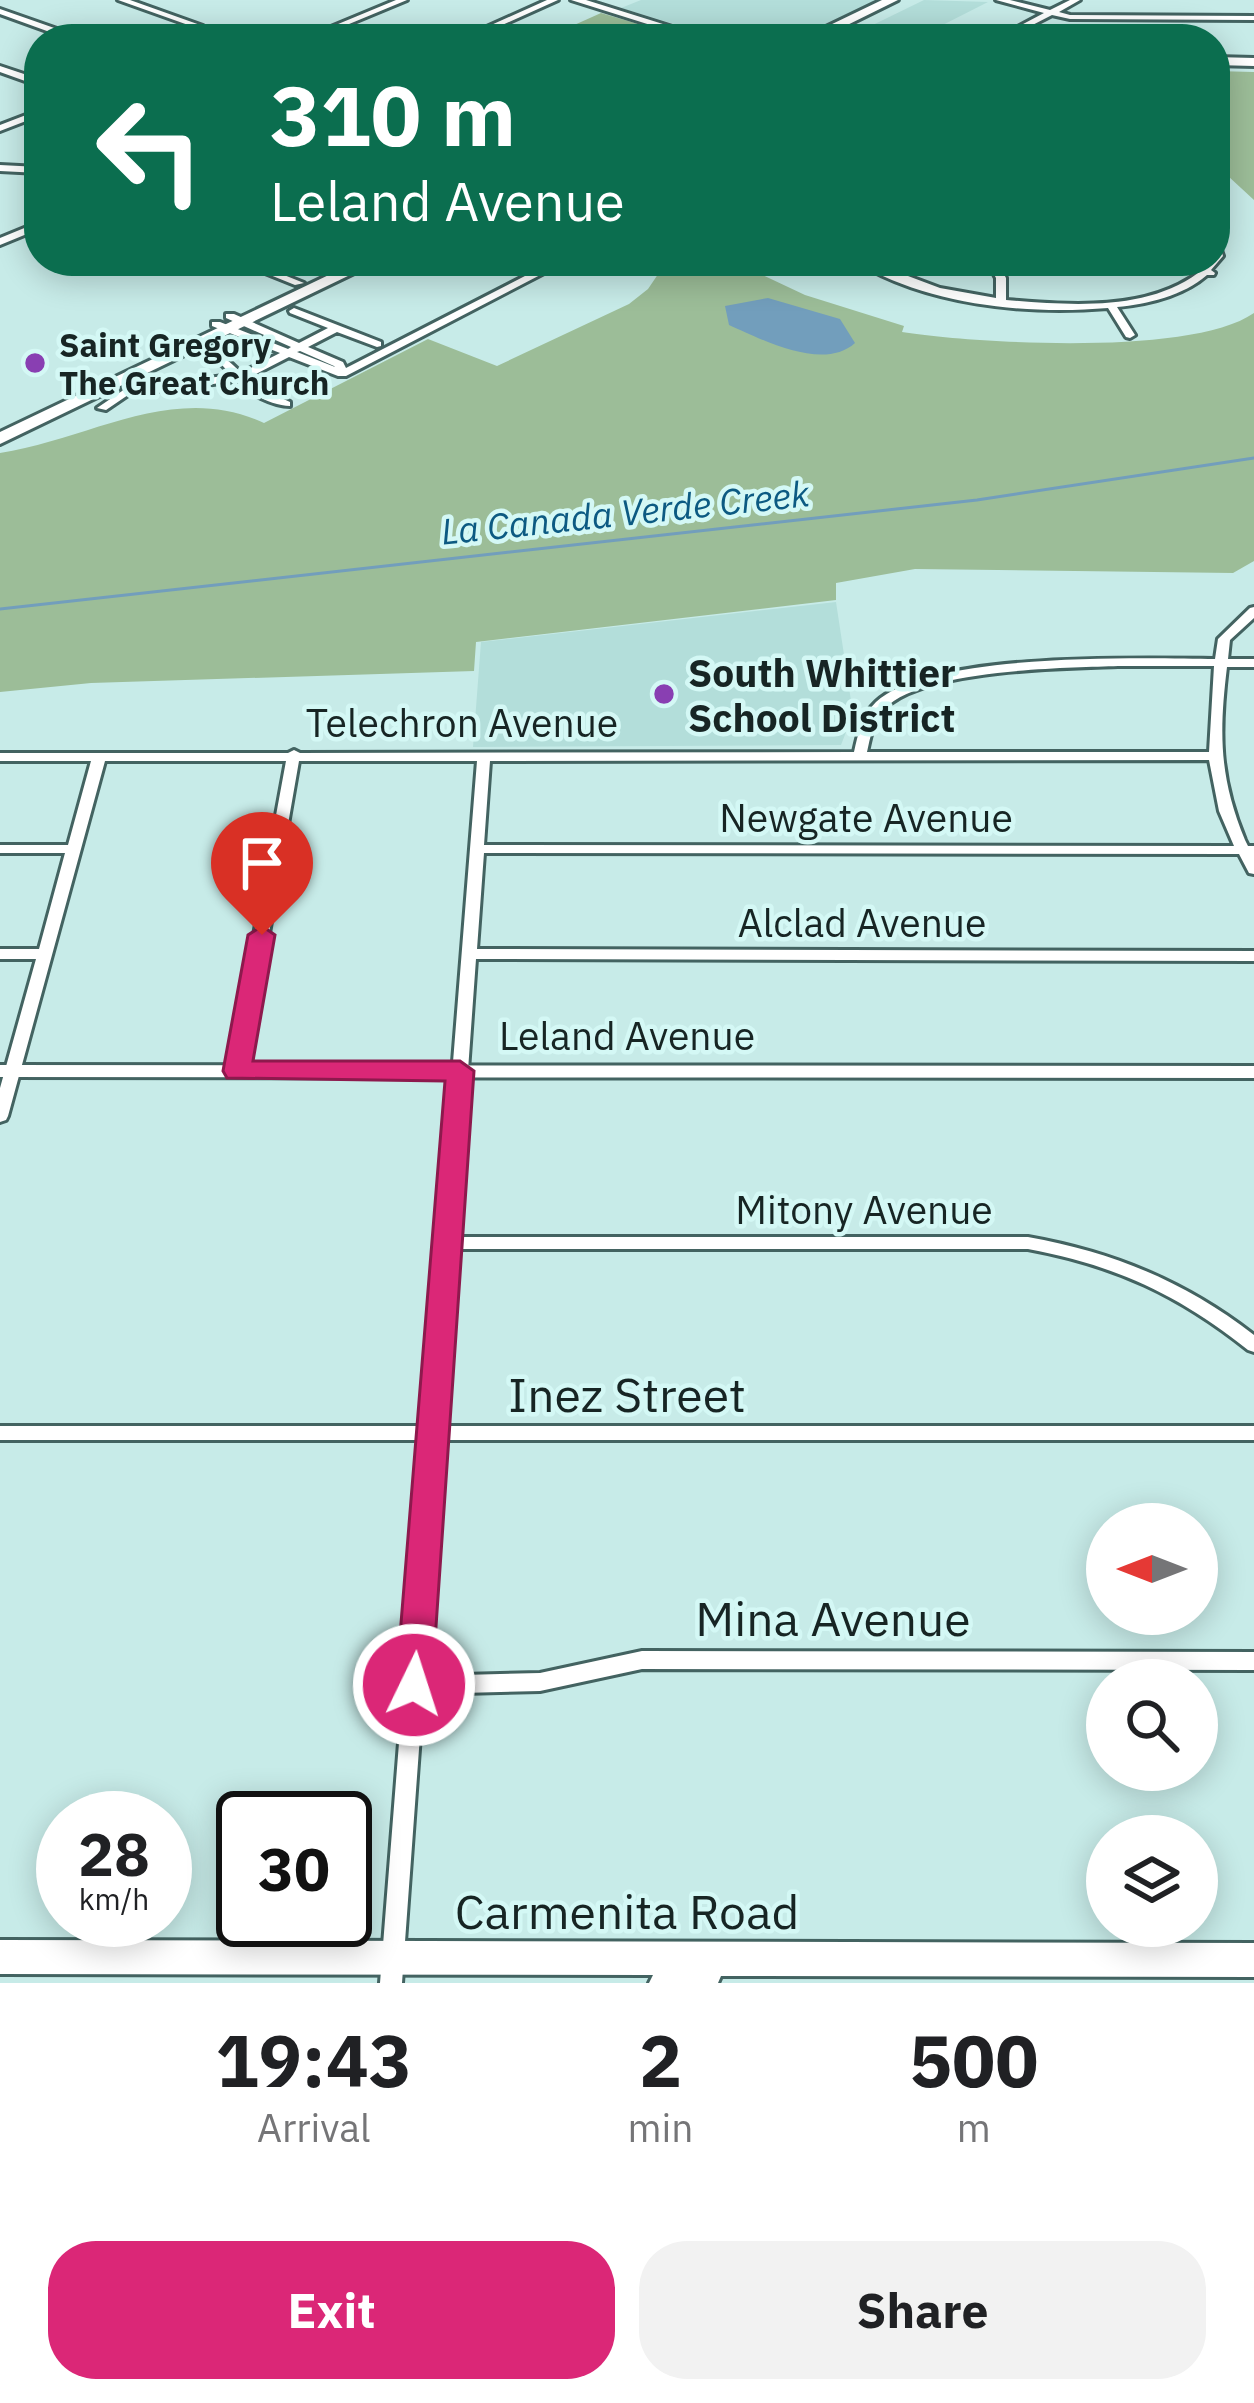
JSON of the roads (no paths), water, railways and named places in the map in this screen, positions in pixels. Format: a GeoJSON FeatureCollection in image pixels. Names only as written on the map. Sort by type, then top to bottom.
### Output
{"type":"FeatureCollection","features":[{"type":"Feature","properties":{"kind":"main road"},"geometry":{"type":"LineString","coordinates":[[840,24],[892,0]]}},
{"type":"Feature","properties":{"kind":"main road"},"geometry":{"type":"LineString","coordinates":[[861,24],[910,0]]}},
{"type":"Feature","properties":{"kind":"main road"},"geometry":{"type":"LineString","coordinates":[[0,439],[314,276]]}},
{"type":"Feature","properties":{"kind":"main road"},"geometry":{"type":"LineString","coordinates":[[0,426],[337,276]]}},
{"type":"Feature","properties":{"kind":"main road","name":"Carmenita Road"},"geometry":{"type":"LineString","coordinates":[[0,1957],[392,1970],[732,1959],[969,1971],[1254,1960]]}},
{"type":"Feature","properties":{"kind":"main road"},"geometry":{"type":"LineString","coordinates":[[667,1983],[680,1975],[710,1974],[732,1959]]}},
{"type":"Feature","properties":{"kind":"street"},"geometry":{"type":"LineString","coordinates":[[122,0],[193,24]]}},
{"type":"Feature","properties":{"kind":"street"},"geometry":{"type":"LineString","coordinates":[[344,24],[404,0]]}},
{"type":"Feature","properties":{"kind":"street"},"geometry":{"type":"LineString","coordinates":[[499,24],[554,0]]}},
{"type":"Feature","properties":{"kind":"street"},"geometry":{"type":"LineString","coordinates":[[576,0],[656,24]]}},
{"type":"Feature","properties":{"kind":"street"},"geometry":{"type":"LineString","coordinates":[[1000,0],[1051,13],[1254,18]]}},
{"type":"Feature","properties":{"kind":"street"},"geometry":{"type":"LineString","coordinates":[[1029,24],[1076,0]]}},
{"type":"Feature","properties":{"kind":"street"},"geometry":{"type":"LineString","coordinates":[[0,10],[37,24]]}},
{"type":"Feature","properties":{"kind":"street"},"geometry":{"type":"LineString","coordinates":[[282,276],[299,283]]}},
{"type":"Feature","properties":{"kind":"street"},"geometry":{"type":"LineString","coordinates":[[229,323],[285,354],[342,374],[533,276]]}},
{"type":"Feature","properties":{"kind":"street"},"geometry":{"type":"LineString","coordinates":[[899,276],[944,293],[1111,305],[1176,293],[1205,276]]}},
{"type":"Feature","properties":{"kind":"street"},"geometry":{"type":"LineString","coordinates":[[1000,276],[1000,299]]}},
{"type":"Feature","properties":{"kind":"street"},"geometry":{"type":"LineString","coordinates":[[1111,305],[1130,335]]}},
{"type":"Feature","properties":{"kind":"street"},"geometry":{"type":"LineString","coordinates":[[294,311],[376,344]]}},
{"type":"Feature","properties":{"kind":"street"},"geometry":{"type":"LineString","coordinates":[[229,323],[339,364],[342,374]]}},
{"type":"Feature","properties":{"kind":"street"},"geometry":{"type":"LineString","coordinates":[[102,408],[125,392],[240,378],[336,328]]}},
{"type":"Feature","properties":{"kind":"street"},"geometry":{"type":"LineString","coordinates":[[206,353],[286,404]]}},
{"type":"Feature","properties":{"kind":"street"},"geometry":{"type":"LineString","coordinates":[[1254,611],[1224,639],[1212,756],[1227,816],[1254,870]]}},
{"type":"Feature","properties":{"kind":"street"},"geometry":{"type":"LineString","coordinates":[[860,754],[867,721],[884,701],[917,683],[946,676],[998,668],[1254,663]]}},
{"type":"Feature","properties":{"kind":"street"},"geometry":{"type":"LineString","coordinates":[[237,1071],[294,754]]}},
{"type":"Feature","properties":{"kind":"street","name":"Telechron Avenue"},"geometry":{"type":"LineString","coordinates":[[0,757],[1212,756]]}},
{"type":"Feature","properties":{"kind":"street"},"geometry":{"type":"LineString","coordinates":[[0,1116],[6,1071],[45,954],[100,757]]}},
{"type":"Feature","properties":{"kind":"street"},"geometry":{"type":"LineString","coordinates":[[392,1970],[484,758]]}},
{"type":"Feature","properties":{"kind":"street"},"geometry":{"type":"LineString","coordinates":[[0,849],[74,849]]}},
{"type":"Feature","properties":{"kind":"street","name":"Newgate Avenue"},"geometry":{"type":"LineString","coordinates":[[477,849],[1248,850]]}},
{"type":"Feature","properties":{"kind":"street"},"geometry":{"type":"LineString","coordinates":[[0,954],[45,954]]}},
{"type":"Feature","properties":{"kind":"street","name":"Alclad Avenue"},"geometry":{"type":"LineString","coordinates":[[469,954],[1254,956]]}},
{"type":"Feature","properties":{"kind":"street","name":"Leland Avenue"},"geometry":{"type":"LineString","coordinates":[[6,1071],[1254,1072]]}},
{"type":"Feature","properties":{"kind":"street","name":"Mitony Avenue"},"geometry":{"type":"LineString","coordinates":[[447,1243],[1028,1243],[1090,1254],[1164,1281],[1210,1308],[1254,1345]]}},
{"type":"Feature","properties":{"kind":"street","name":"Inez Street"},"geometry":{"type":"LineString","coordinates":[[0,1433],[1254,1433]]}},
{"type":"Feature","properties":{"kind":"street","name":"Mina Avenue"},"geometry":{"type":"LineString","coordinates":[[414,1685],[540,1682],[642,1660],[1254,1661]]}},
{"type":"Feature","properties":{"kind":"water"},"geometry":{"type":"Polygon","coordinates":[[[768,298],[840,319],[855,343],[842,351],[810,354],[729,325],[725,306],[768,298]]]}},
{"type":"Feature","properties":{"kind":"waterway","name":"La Canada Verde Creek"},"geometry":{"type":"LineString","coordinates":[[0,609],[977,500],[1254,458]]}},
{"type":"Feature","properties":{"kind":"place","name":"Saint Gregory The Great Church"},"geometry":{"type":"Point","coordinates":[35,363]}},
{"type":"Feature","properties":{"kind":"place","name":"South Whittier School District"},"geometry":{"type":"Point","coordinates":[664,694]}}]}
